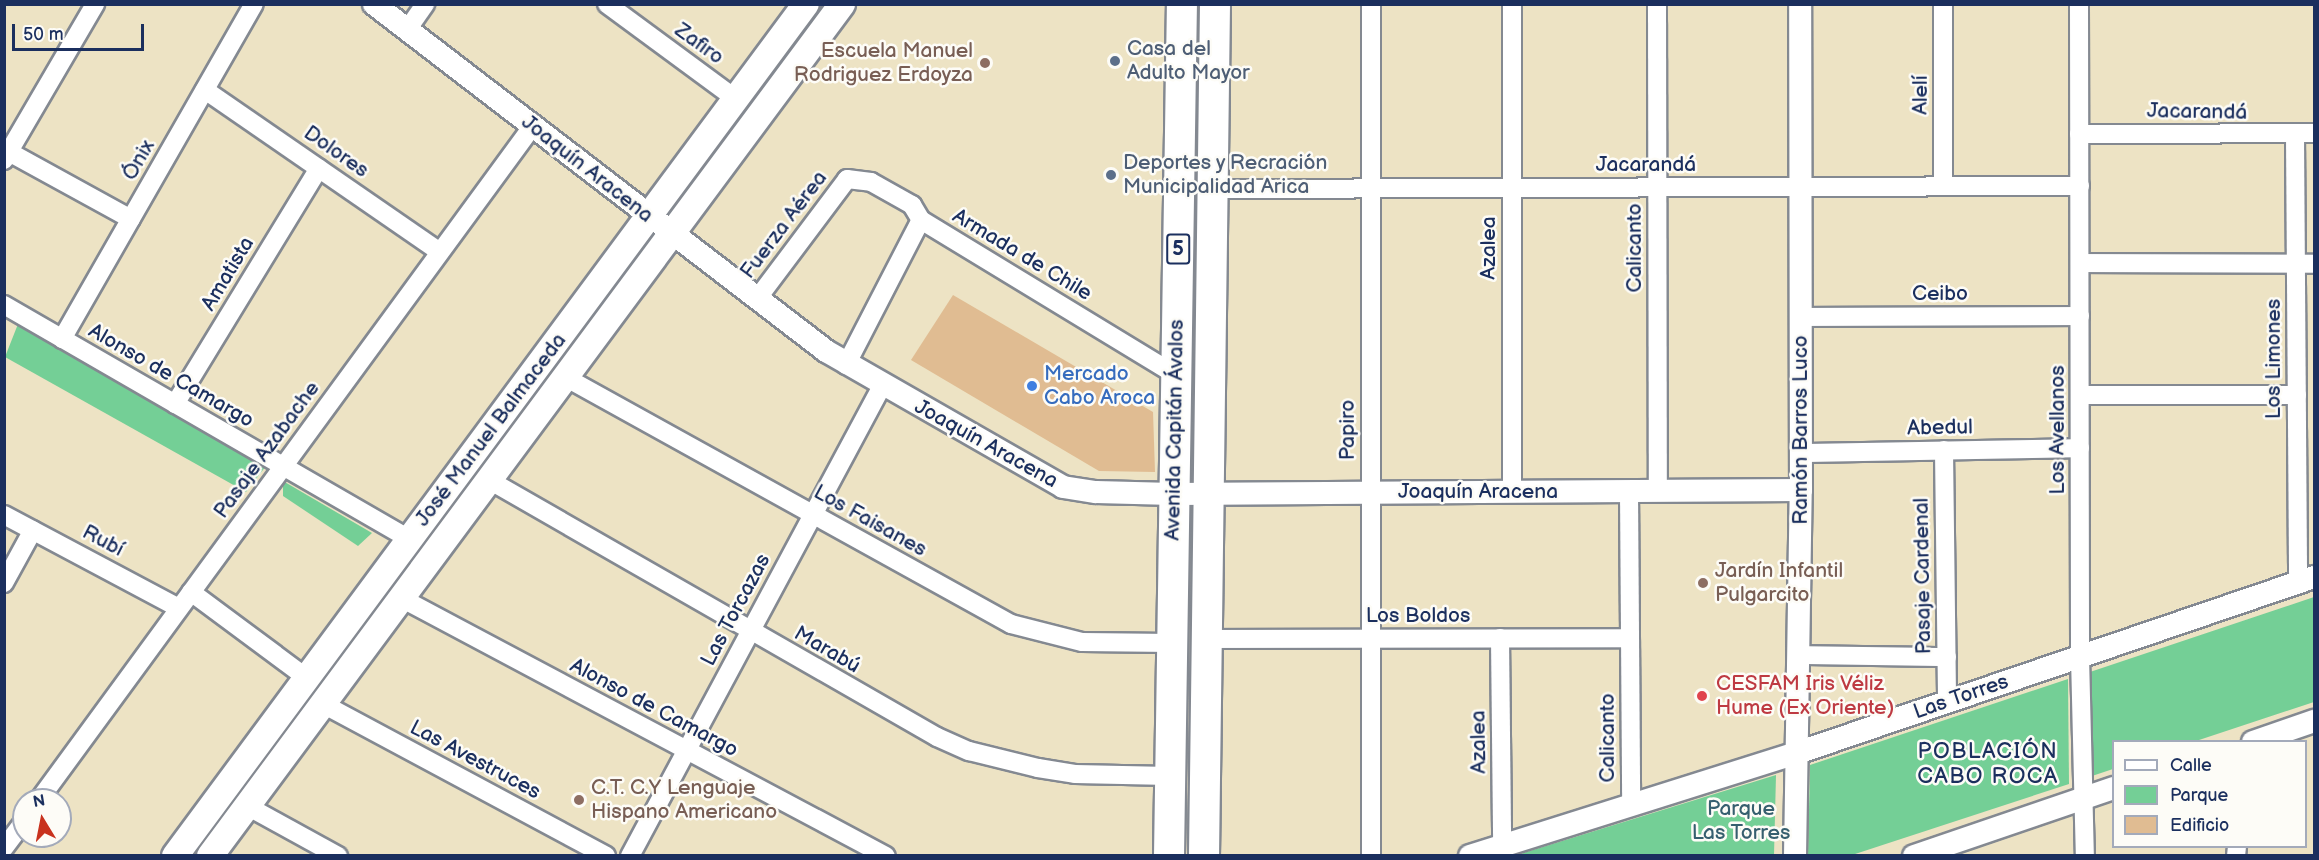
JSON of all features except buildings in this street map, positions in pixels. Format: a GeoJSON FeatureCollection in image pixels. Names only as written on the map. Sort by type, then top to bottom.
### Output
{"type":"FeatureCollection","features":[{"type":"Feature","properties":{"kind":"highway","name":"Avenida Capitán Ávalos"},"geometry":{"type":"LineString","coordinates":[[1169,855],[1182,4]]}},
{"type":"Feature","properties":{"kind":"highway","name":"Avenida Capitán Ávalos"},"geometry":{"type":"LineString","coordinates":[[1204,855],[1215,4]]}},
{"type":"Feature","properties":{"kind":"main road","name":"José Manuel Balmaceda"},"geometry":{"type":"LineString","coordinates":[[175,855],[807,4]]}},
{"type":"Feature","properties":{"kind":"main road","name":"José Manuel Balmaceda"},"geometry":{"type":"LineString","coordinates":[[210,855],[842,4]]}},
{"type":"Feature","properties":{"kind":"street","name":"Ónix"},"geometry":{"type":"LineString","coordinates":[[62,339],[254,4]]}},
{"type":"Feature","properties":{"kind":"street","name":"Joaquín Aracena"},"geometry":{"type":"LineString","coordinates":[[374,4],[671,234],[846,365],[1057,485],[1082,491],[1173,494],[1801,490]]}},
{"type":"Feature","properties":{"kind":"street"},"geometry":{"type":"LineString","coordinates":[[406,30],[425,4]]}},
{"type":"Feature","properties":{"kind":"street","name":"Papiro"},"geometry":{"type":"LineString","coordinates":[[1371,4],[1371,855]]}},
{"type":"Feature","properties":{"kind":"street","name":"Azalea"},"geometry":{"type":"LineString","coordinates":[[1512,4],[1512,491]]}},
{"type":"Feature","properties":{"kind":"street","name":"Calicanto"},"geometry":{"type":"LineString","coordinates":[[1657,4],[1658,491]]}},
{"type":"Feature","properties":{"kind":"street","name":"Ramón Barros Luco"},"geometry":{"type":"LineString","coordinates":[[1795,855],[1801,490],[1800,4]]}},
{"type":"Feature","properties":{"kind":"street","name":"Alelí"},"geometry":{"type":"LineString","coordinates":[[1943,4],[1943,186]]}},
{"type":"Feature","properties":{"kind":"street","name":"Los Avellanos"},"geometry":{"type":"LineString","coordinates":[[2079,4],[2080,657],[2085,855]]}},
{"type":"Feature","properties":{"kind":"street"},"geometry":{"type":"LineString","coordinates":[[89,6],[7,156],[131,219]]}},
{"type":"Feature","properties":{"kind":"street","name":"Zafiro"},"geometry":{"type":"LineString","coordinates":[[617,7],[736,99]]}},
{"type":"Feature","properties":{"kind":"street","name":"Dolores"},"geometry":{"type":"LineString","coordinates":[[205,90],[440,252]]}},
{"type":"Feature","properties":{"kind":"street","name":"Pasaje Azabache"},"geometry":{"type":"LineString","coordinates":[[48,788],[532,127]]}},
{"type":"Feature","properties":{"kind":"street","name":"Jacarandá"},"geometry":{"type":"LineString","coordinates":[[2079,134],[2295,136],[2314,133]]}},
{"type":"Feature","properties":{"kind":"street","name":"Los Limones"},"geometry":{"type":"LineString","coordinates":[[2295,136],[2305,264],[2297,395],[2306,580]]}},
{"type":"Feature","properties":{"kind":"street","name":"Amatista"},"geometry":{"type":"LineString","coordinates":[[175,404],[319,168]]}},
{"type":"Feature","properties":{"kind":"street","name":"Armada de Chile"},"geometry":{"type":"LineString","coordinates":[[847,178],[871,182],[894,193],[912,205],[921,220],[1176,375]]}},
{"type":"Feature","properties":{"kind":"street","name":"Fuerza Aérea"},"geometry":{"type":"LineString","coordinates":[[757,299],[847,178]]}},
{"type":"Feature","properties":{"kind":"street","name":"Jacarandá"},"geometry":{"type":"LineString","coordinates":[[1212,189],[2079,186]]}},
{"type":"Feature","properties":{"kind":"street"},"geometry":{"type":"LineString","coordinates":[[846,365],[921,220]]}},
{"type":"Feature","properties":{"kind":"street"},"geometry":{"type":"LineString","coordinates":[[2080,263],[2305,264]]}},
{"type":"Feature","properties":{"kind":"street","name":"Alonso de Camargo"},"geometry":{"type":"LineString","coordinates":[[5,308],[409,539]]}},
{"type":"Feature","properties":{"kind":"street","name":"Ceibo"},"geometry":{"type":"LineString","coordinates":[[1801,317],[2080,316]]}},
{"type":"Feature","properties":{"kind":"street","name":"Los Faisanes"},"geometry":{"type":"LineString","coordinates":[[565,377],[813,515],[1031,631],[1082,642],[1172,643]]}},
{"type":"Feature","properties":{"kind":"street","name":"Las Torcazas"},"geometry":{"type":"LineString","coordinates":[[630,855],[882,386]]}},
{"type":"Feature","properties":{"kind":"street"},"geometry":{"type":"LineString","coordinates":[[2080,395],[2297,395]]}},
{"type":"Feature","properties":{"kind":"street","name":"Abedul"},"geometry":{"type":"LineString","coordinates":[[1801,453],[2080,448]]}},
{"type":"Feature","properties":{"kind":"street","name":"Pasaje Cardenal"},"geometry":{"type":"LineString","coordinates":[[1944,450],[1947,702]]}},
{"type":"Feature","properties":{"kind":"street","name":"Marabú"},"geometry":{"type":"LineString","coordinates":[[489,480],[910,724],[969,751],[1075,774],[1170,776]]}},
{"type":"Feature","properties":{"kind":"street","name":"Calicanto"},"geometry":{"type":"LineString","coordinates":[[1629,491],[1631,805]]}},
{"type":"Feature","properties":{"kind":"street","name":"Rubí"},"geometry":{"type":"LineString","coordinates":[[4,515],[180,608]]}},
{"type":"Feature","properties":{"kind":"street"},"geometry":{"type":"LineString","coordinates":[[4,583],[33,530]]}},
{"type":"Feature","properties":{"kind":"street","name":"Las Torres"},"geometry":{"type":"LineString","coordinates":[[1470,855],[1797,753],[2306,580]]}},
{"type":"Feature","properties":{"kind":"street"},"geometry":{"type":"LineString","coordinates":[[191,592],[307,678]]}},
{"type":"Feature","properties":{"kind":"street","name":"Alonso de Camargo"},"geometry":{"type":"LineString","coordinates":[[401,598],[886,855]]}},
{"type":"Feature","properties":{"kind":"street","name":"Azalea"},"geometry":{"type":"LineString","coordinates":[[1500,638],[1502,845]]}},
{"type":"Feature","properties":{"kind":"street","name":"Los Boldos"},"geometry":{"type":"LineString","coordinates":[[1207,639],[1630,638]]}},
{"type":"Feature","properties":{"kind":"street"},"geometry":{"type":"LineString","coordinates":[[1798,655],[1947,657]]}},
{"type":"Feature","properties":{"kind":"street","name":"Las Avestruces"},"geometry":{"type":"LineString","coordinates":[[323,704],[606,855]]}},
{"type":"Feature","properties":{"kind":"street"},"geometry":{"type":"LineString","coordinates":[[2256,740],[2314,721]]}},
{"type":"Feature","properties":{"kind":"street"},"geometry":{"type":"LineString","coordinates":[[1914,855],[1953,849],[2112,789]]}},
{"type":"Feature","properties":{"kind":"street"},"geometry":{"type":"LineString","coordinates":[[247,806],[338,855]]}},
{"type":"Feature","properties":{"kind":"green space"},"geometry":{"type":"Polygon","coordinates":[[[18,324],[266,466],[246,492],[5,357],[18,324]]]}},
{"type":"Feature","properties":{"kind":"green space"},"geometry":{"type":"Polygon","coordinates":[[[283,481],[372,533],[358,546],[283,496],[283,481]]]}},
{"type":"Feature","properties":{"kind":"green space"},"geometry":{"type":"Polygon","coordinates":[[[2314,597],[2314,702],[2199,740],[2112,740],[2112,769],[2092,776],[2090,672],[2314,597]]]}},
{"type":"Feature","properties":{"kind":"green space","name":"Parque Las Torres"},"geometry":{"type":"Polygon","coordinates":[[[2068,679],[2069,784],[1852,855],[1808,855],[1810,765],[2068,679]]]}},
{"type":"Feature","properties":{"kind":"green space","name":"Parque Las Torres"},"geometry":{"type":"Polygon","coordinates":[[[1776,775],[1774,855],[1517,855],[1776,775]]]}},
{"type":"Feature","properties":{"kind":"place","name":"Casa del Adulto Mayor"},"geometry":{"type":"Point","coordinates":[1115,61]}},
{"type":"Feature","properties":{"kind":"place","name":"Escuela Manuel Rodriguez Erdoyza"},"geometry":{"type":"Point","coordinates":[985,63]}},
{"type":"Feature","properties":{"kind":"place","name":"Deportes y Recración Municipalidad Arica"},"geometry":{"type":"Point","coordinates":[1111,175]}},
{"type":"Feature","properties":{"kind":"place","name":"Mercado Cabo Aroca"},"geometry":{"type":"Point","coordinates":[1032,386]}},
{"type":"Feature","properties":{"kind":"place","name":"Jardín Infantil Pulgarcito"},"geometry":{"type":"Point","coordinates":[1703,583]}},
{"type":"Feature","properties":{"kind":"place","name":"CESFAM Iris Véliz Hume (Ex Oriente)"},"geometry":{"type":"Point","coordinates":[1702,696]}},
{"type":"Feature","properties":{"kind":"place","name":"C.T. C.Y Lenguaje Hispano Americano"},"geometry":{"type":"Point","coordinates":[579,800]}},
{"type":"Feature","properties":{"kind":"district","name":"POBLACIÓN CABO ROCA"},"geometry":{"type":"Point","coordinates":[1988,764]}}]}
